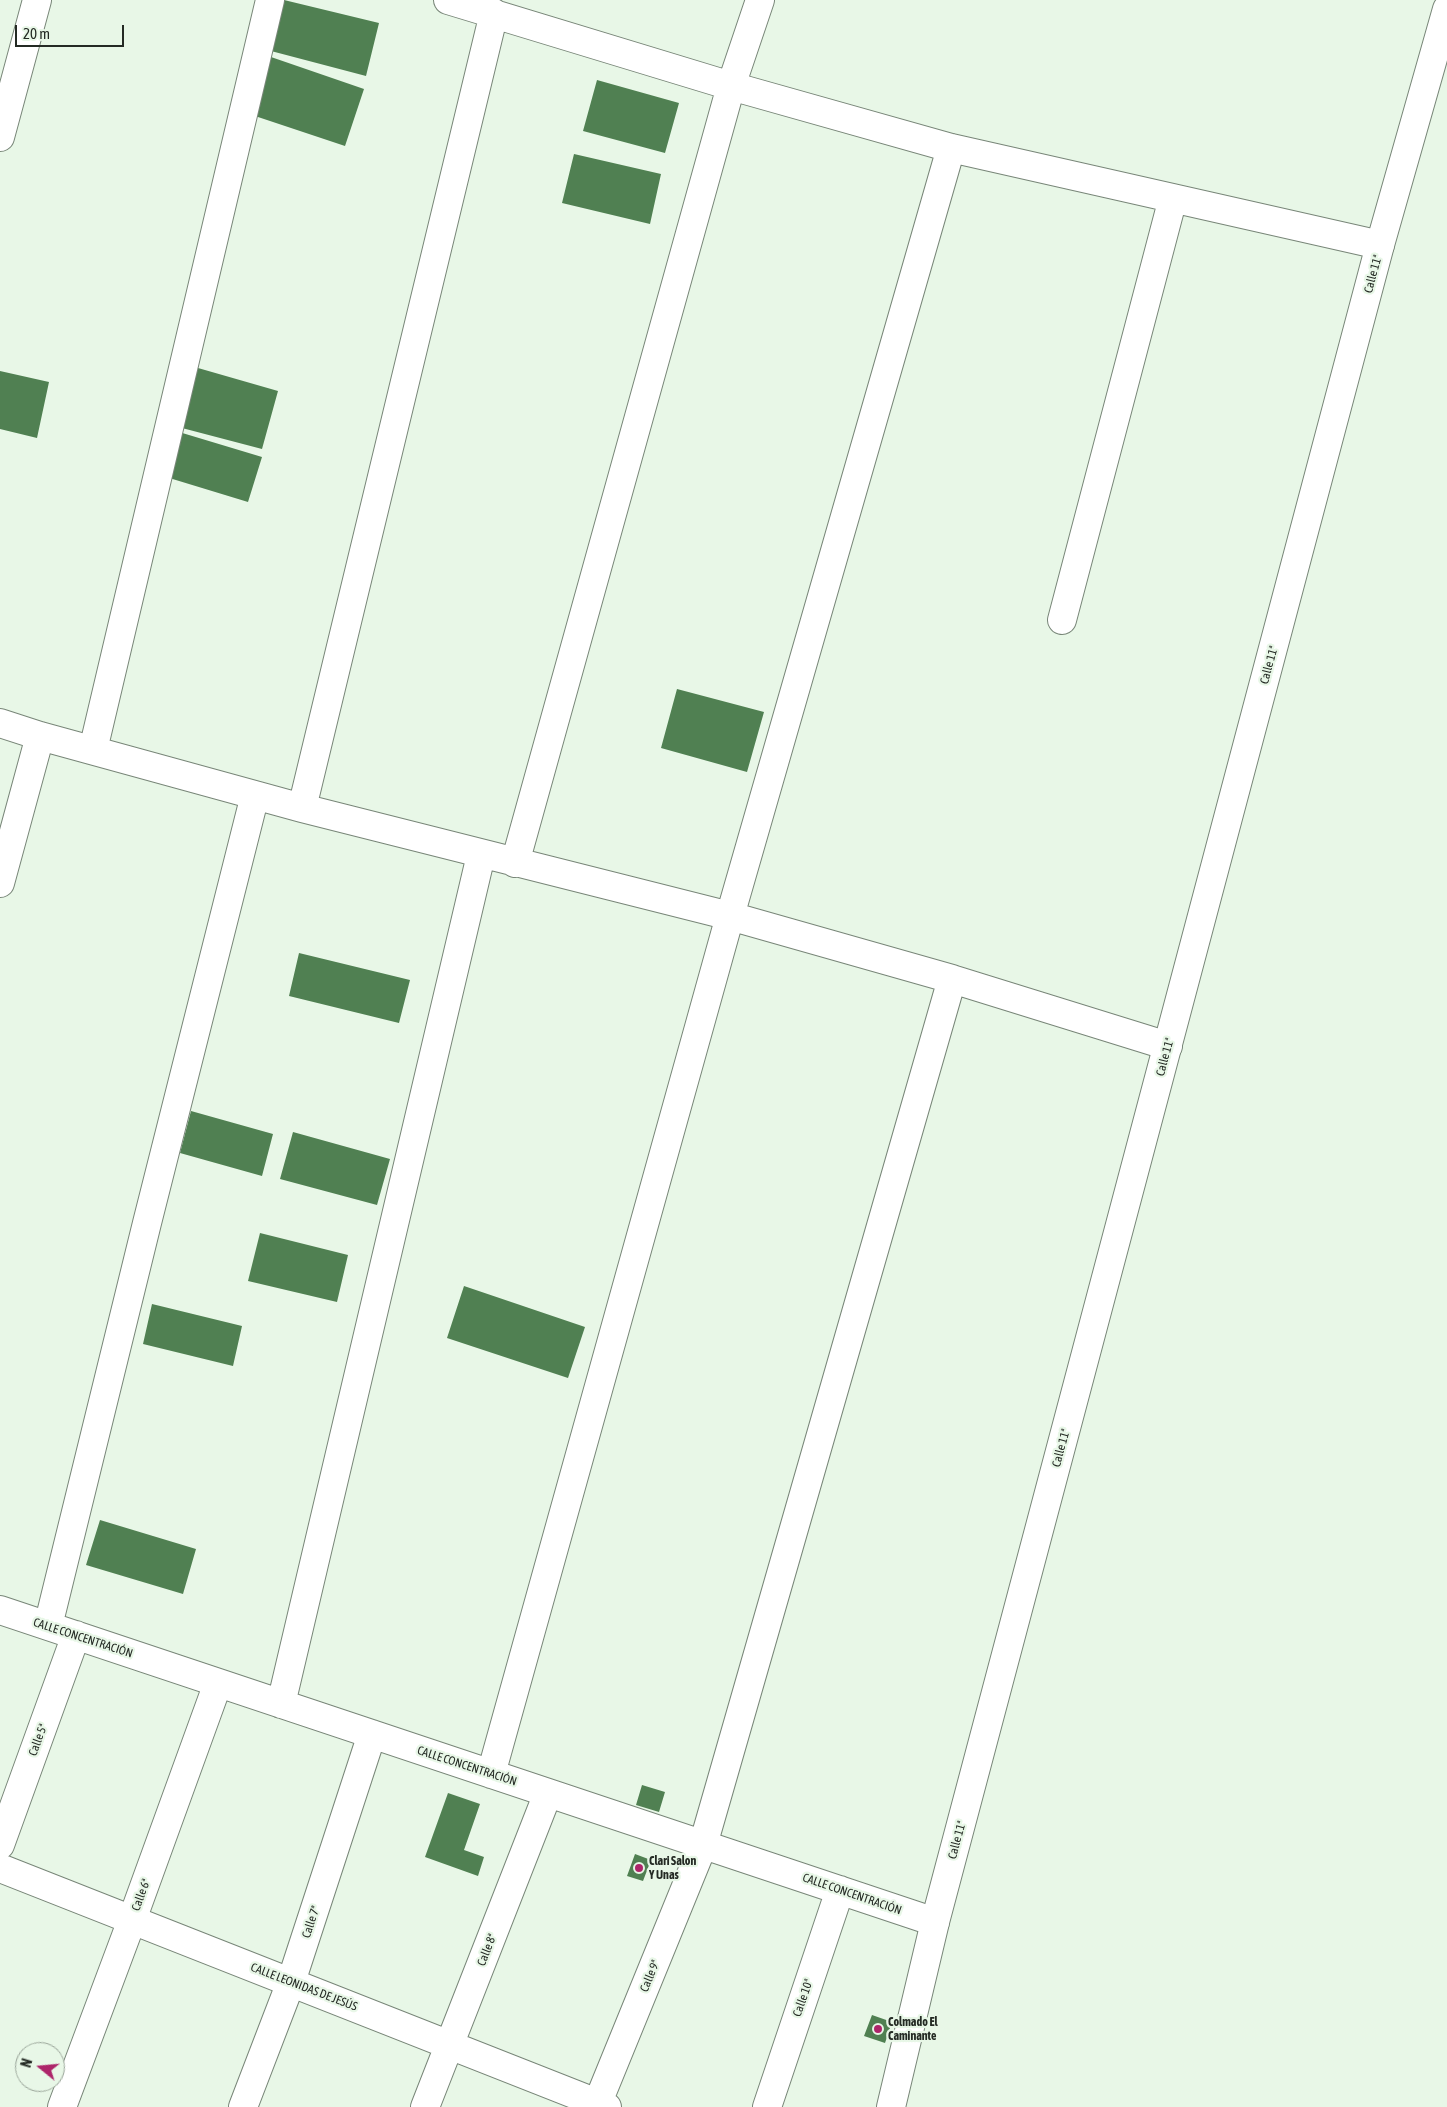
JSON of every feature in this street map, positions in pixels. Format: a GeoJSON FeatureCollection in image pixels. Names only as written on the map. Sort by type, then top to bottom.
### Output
{"type":"FeatureCollection","features":[{"type":"Feature","properties":{"kind":"street"},"geometry":{"type":"LineString","coordinates":[[0,137],[37,0]]}},
{"type":"Feature","properties":{"kind":"street"},"geometry":{"type":"LineString","coordinates":[[93,750],[270,0]]}},
{"type":"Feature","properties":{"kind":"street"},"geometry":{"type":"LineString","coordinates":[[448,0],[731,86],[951,148],[1380,245]]}},
{"type":"Feature","properties":{"kind":"street"},"geometry":{"type":"LineString","coordinates":[[515,863],[731,86],[760,0]]}},
{"type":"Feature","properties":{"kind":"street","name":"Calle 11ª"},"geometry":{"type":"LineString","coordinates":[[891,2107],[935,1922],[1380,245],[1447,9]]}},
{"type":"Feature","properties":{"kind":"street"},"geometry":{"type":"LineString","coordinates":[[302,808],[494,13]]}},
{"type":"Feature","properties":{"kind":"street"},"geometry":{"type":"LineString","coordinates":[[491,1774],[730,916],[951,148]]}},
{"type":"Feature","properties":{"kind":"street"},"geometry":{"type":"LineString","coordinates":[[1062,620],[1173,198]]}},
{"type":"Feature","properties":{"kind":"street"},"geometry":{"type":"LineString","coordinates":[[0,723],[40,736],[302,808],[730,916],[952,980],[1168,1046]]}},
{"type":"Feature","properties":{"kind":"street"},"geometry":{"type":"LineString","coordinates":[[0,883],[40,736]]}},
{"type":"Feature","properties":{"kind":"street"},"geometry":{"type":"LineString","coordinates":[[48,1626],[255,795]]}},
{"type":"Feature","properties":{"kind":"street"},"geometry":{"type":"LineString","coordinates":[[281,1704],[481,854]]}},
{"type":"Feature","properties":{"kind":"street","name":"Calle 9ª"},"geometry":{"type":"LineString","coordinates":[[600,2106],[703,1844],[952,980]]}},
{"type":"Feature","properties":{"kind":"street","name":"CALLE CONCENTRACIÓN"},"geometry":{"type":"LineString","coordinates":[[0,1610],[935,1922]]}},
{"type":"Feature","properties":{"kind":"street","name":"Calle 5ª"},"geometry":{"type":"LineString","coordinates":[[0,1845],[76,1635]]}},
{"type":"Feature","properties":{"kind":"street","name":"Calle 6ª"},"geometry":{"type":"LineString","coordinates":[[62,2107],[218,1683]]}},
{"type":"Feature","properties":{"kind":"street","name":"Calle 7ª"},"geometry":{"type":"LineString","coordinates":[[243,2107],[291,1982],[372,1734]]}},
{"type":"Feature","properties":{"kind":"street","name":"Calle 8ª"},"geometry":{"type":"LineString","coordinates":[[425,2107],[548,1793]]}},
{"type":"Feature","properties":{"kind":"street","name":"CALLE LEONIDAS DE JESÚS"},"geometry":{"type":"LineString","coordinates":[[0,1868],[600,2106]]}},
{"type":"Feature","properties":{"kind":"street","name":"Calle 10ª"},"geometry":{"type":"LineString","coordinates":[[767,2107],[840,1890]]}},
{"type":"Feature","properties":{"kind":"building"},"geometry":{"type":"Polygon","coordinates":[[[284,0],[379,23],[366,76],[271,51],[284,0]]]}},
{"type":"Feature","properties":{"kind":"building"},"geometry":{"type":"Polygon","coordinates":[[[271,57],[364,89],[345,146],[252,115],[271,57]]]}},
{"type":"Feature","properties":{"kind":"building"},"geometry":{"type":"Polygon","coordinates":[[[597,80],[679,103],[665,153],[583,131],[597,80]]]}},
{"type":"Feature","properties":{"kind":"building"},"geometry":{"type":"Polygon","coordinates":[[[574,154],[661,174],[650,224],[562,203],[574,154]]]}},
{"type":"Feature","properties":{"kind":"building"},"geometry":{"type":"Polygon","coordinates":[[[198,368],[278,391],[262,449],[182,428],[198,368]]]}},
{"type":"Feature","properties":{"kind":"building"},"geometry":{"type":"Polygon","coordinates":[[[0,371],[49,382],[37,438],[0,429],[0,371]]]}},
{"type":"Feature","properties":{"kind":"building"},"geometry":{"type":"Polygon","coordinates":[[[179,432],[262,457],[248,502],[166,477],[179,432]]]}},
{"type":"Feature","properties":{"kind":"building"},"geometry":{"type":"Polygon","coordinates":[[[677,689],[764,712],[747,772],[661,748],[677,689]]]}},
{"type":"Feature","properties":{"kind":"building"},"geometry":{"type":"Polygon","coordinates":[[[299,953],[410,980],[399,1023],[289,996],[299,953]]]}},
{"type":"Feature","properties":{"kind":"building"},"geometry":{"type":"Polygon","coordinates":[[[191,1111],[273,1134],[262,1176],[180,1153],[191,1111]]]}},
{"type":"Feature","properties":{"kind":"building"},"geometry":{"type":"Polygon","coordinates":[[[293,1132],[390,1159],[377,1205],[280,1179],[293,1132]]]}},
{"type":"Feature","properties":{"kind":"building"},"geometry":{"type":"Polygon","coordinates":[[[260,1233],[348,1255],[337,1302],[248,1281],[260,1233]]]}},
{"type":"Feature","properties":{"kind":"building"},"geometry":{"type":"Polygon","coordinates":[[[464,1286],[585,1327],[568,1378],[447,1338],[464,1286]]]}},
{"type":"Feature","properties":{"kind":"building"},"geometry":{"type":"Polygon","coordinates":[[[152,1304],[242,1326],[233,1366],[143,1344],[152,1304]]]}},
{"type":"Feature","properties":{"kind":"building"},"geometry":{"type":"Polygon","coordinates":[[[100,1520],[196,1549],[183,1594],[86,1565],[100,1520]]]}},
{"type":"Feature","properties":{"kind":"building"},"geometry":{"type":"Polygon","coordinates":[[[642,1785],[665,1792],[659,1812],[636,1805],[642,1785]]]}},
{"type":"Feature","properties":{"kind":"building"},"geometry":{"type":"Polygon","coordinates":[[[448,1793],[480,1804],[464,1850],[484,1857],[478,1876],[425,1857],[448,1793]]]}},
{"type":"Feature","properties":{"kind":"building","name":"Clari Salon Y Unas"},"geometry":{"type":"Polygon","coordinates":[[[635,1854],[651,1860],[643,1881],[627,1876],[635,1854]]]}},
{"type":"Feature","properties":{"kind":"building","name":"Colmado El Caminante"},"geometry":{"type":"Polygon","coordinates":[[[872,2015],[892,2022],[885,2043],[864,2036],[872,2015]]]}},
{"type":"Feature","properties":{"kind":"place","name":"Clari Salon Y Unas"},"geometry":{"type":"Point","coordinates":[639,1868]}},
{"type":"Feature","properties":{"kind":"place","name":"Colmado El Caminante"},"geometry":{"type":"Point","coordinates":[878,2029]}}]}
